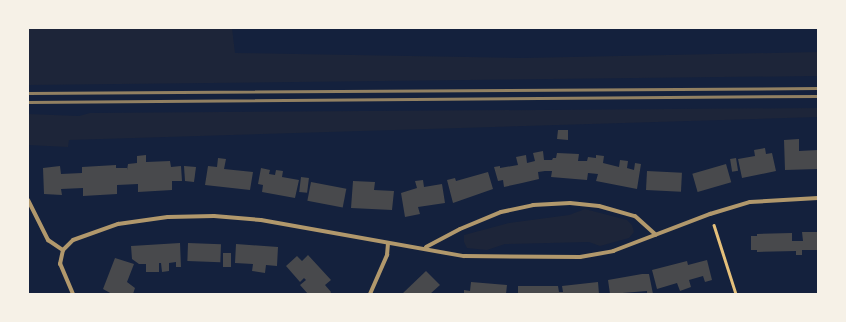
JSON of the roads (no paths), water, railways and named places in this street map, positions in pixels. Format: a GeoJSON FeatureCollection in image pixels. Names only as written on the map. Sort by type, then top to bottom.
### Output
{"type":"FeatureCollection","features":[{"type":"Feature","properties":{"kind":"street"},"geometry":{"type":"LineString","coordinates":[[73,294],[60,264],[63,250],[73,240],[118,224],[168,218],[214,216],[261,220],[464,256],[580,257],[613,251],[710,214],[750,202],[818,198]]}},
{"type":"Feature","properties":{"kind":"street"},"geometry":{"type":"LineString","coordinates":[[28,200],[48,240],[63,250]]}},
{"type":"Feature","properties":{"kind":"street"},"geometry":{"type":"LineString","coordinates":[[425,248],[460,229],[501,212],[533,205],[570,203],[600,206],[635,216],[656,235]]}},
{"type":"Feature","properties":{"kind":"street"},"geometry":{"type":"LineString","coordinates":[[370,294],[387,255],[388,243]]}},
{"type":"Feature","properties":{"kind":"railway"},"geometry":{"type":"LineString","coordinates":[[28,93],[818,88]]}},
{"type":"Feature","properties":{"kind":"railway"},"geometry":{"type":"LineString","coordinates":[[28,102],[818,96]]}}]}
